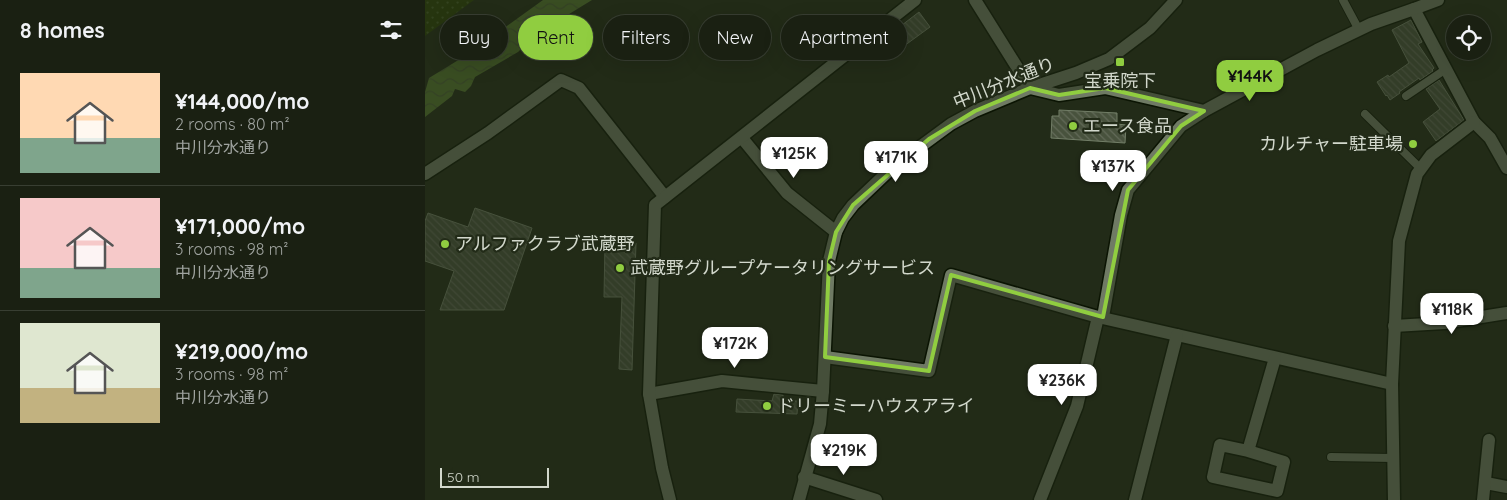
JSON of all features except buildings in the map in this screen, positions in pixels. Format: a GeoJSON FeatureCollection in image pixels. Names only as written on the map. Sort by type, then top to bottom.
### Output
{"type":"FeatureCollection","features":[{"type":"Feature","properties":{"kind":"street"},"geometry":{"type":"LineString","coordinates":[[670,500],[662,468],[649,394],[655,205],[915,0]]}},
{"type":"Feature","properties":{"kind":"street"},"geometry":{"type":"LineString","coordinates":[[975,0],[1030,88],[1059,95],[1105,88],[1204,111]]}},
{"type":"Feature","properties":{"kind":"street","name":"中川分水通り"},"geometry":{"type":"LineString","coordinates":[[799,500],[819,424],[823,391],[829,261],[836,232],[843,218],[853,205],[894,166],[929,139],[975,111],[1030,88],[1076,73],[1109,59],[1151,28],[1176,0]]}},
{"type":"Feature","properties":{"kind":"street"},"geometry":{"type":"LineString","coordinates":[[1040,500],[1077,406],[1100,317],[1128,190],[1181,126],[1204,111],[1317,50],[1359,30],[1438,0]]}},
{"type":"Feature","properties":{"kind":"street"},"geometry":{"type":"LineString","coordinates":[[1414,9],[1474,122],[1490,138],[1507,165]]}},
{"type":"Feature","properties":{"kind":"street"},"geometry":{"type":"LineString","coordinates":[[425,174],[488,133],[561,80],[579,88],[665,197]]}},
{"type":"Feature","properties":{"kind":"street"},"geometry":{"type":"LineString","coordinates":[[1394,500],[1392,384],[1399,240],[1417,174],[1431,155],[1474,122]]}},
{"type":"Feature","properties":{"kind":"street"},"geometry":{"type":"LineString","coordinates":[[742,138],[787,193],[836,232]]}},
{"type":"Feature","properties":{"kind":"street"},"geometry":{"type":"LineString","coordinates":[[825,357],[929,371],[951,275],[1100,317],[1392,384]]}},
{"type":"Feature","properties":{"kind":"street"},"geometry":{"type":"LineString","coordinates":[[1395,326],[1444,323],[1507,313]]}},
{"type":"Feature","properties":{"kind":"street"},"geometry":{"type":"LineString","coordinates":[[1135,500],[1177,335]]}},
{"type":"Feature","properties":{"kind":"street"},"geometry":{"type":"LineString","coordinates":[[1248,451],[1275,358]]}},
{"type":"Feature","properties":{"kind":"street"},"geometry":{"type":"LineString","coordinates":[[649,394],[722,382],[823,391]]}},
{"type":"Feature","properties":{"kind":"street"},"geometry":{"type":"LineString","coordinates":[[1483,500],[1489,440]]}},
{"type":"Feature","properties":{"kind":"street"},"geometry":{"type":"LineString","coordinates":[[1220,445],[1248,451],[1284,462],[1277,492],[1213,477],[1220,445]]}},
{"type":"Feature","properties":{"kind":"street"},"geometry":{"type":"LineString","coordinates":[[804,478],[876,500]]}},
{"type":"Feature","properties":{"kind":"street"},"geometry":{"type":"LineString","coordinates":[[1486,483],[1507,487]]}},
{"type":"Feature","properties":{"kind":"lane"},"geometry":{"type":"LineString","coordinates":[[1343,0],[1359,30]]}},
{"type":"Feature","properties":{"kind":"lane"},"geometry":{"type":"LineString","coordinates":[[1406,96],[1445,69]]}},
{"type":"Feature","properties":{"kind":"lane"},"geometry":{"type":"LineString","coordinates":[[1365,114],[1421,169]]}},
{"type":"Feature","properties":{"kind":"lane"},"geometry":{"type":"LineString","coordinates":[[1331,457],[1393,458]]}},
{"type":"Feature","properties":{"kind":"highlighted area"},"geometry":{"type":"Polygon","coordinates":[[[1030,88],[1059,95],[1105,88],[1204,111],[1181,126],[1128,190],[1103,317],[951,275],[929,371],[825,357],[829,261],[836,232],[853,205],[929,139],[975,111],[1030,88]]]}},
{"type":"Feature","properties":{"kind":"shaded area"},"geometry":{"type":"Polygon","coordinates":[[[425,0],[474,0],[454,15],[440,15],[440,25],[425,36],[425,0]]]}},
{"type":"Feature","properties":{"kind":"water"},"geometry":{"type":"Polygon","coordinates":[[[543,0],[592,0],[568,15],[522,15],[543,0]]]}},
{"type":"Feature","properties":{"kind":"water"},"geometry":{"type":"Polygon","coordinates":[[[518,18],[518,52],[508,58],[508,25],[518,18]]]}},
{"type":"Feature","properties":{"kind":"water"},"geometry":{"type":"Polygon","coordinates":[[[458,60],[504,60],[475,77],[471,86],[465,92],[455,89],[452,96],[425,117],[425,92],[429,78],[458,60]]]}},
{"type":"Feature","properties":{"kind":"place","name":"宝乗院下"},"geometry":{"type":"Point","coordinates":[1120,62]}},
{"type":"Feature","properties":{"kind":"place","name":"エース食品"},"geometry":{"type":"Point","coordinates":[1073,126]}},
{"type":"Feature","properties":{"kind":"place","name":"カルチャー駐車場"},"geometry":{"type":"Point","coordinates":[1413,144]}},
{"type":"Feature","properties":{"kind":"place","name":"アルファクラブ武蔵野"},"geometry":{"type":"Point","coordinates":[445,244]}},
{"type":"Feature","properties":{"kind":"place","name":"武蔵野グループケータリングサービス"},"geometry":{"type":"Point","coordinates":[620,268]}},
{"type":"Feature","properties":{"kind":"place","name":"ドリーミーハウスアライ"},"geometry":{"type":"Point","coordinates":[767,406]}}]}
